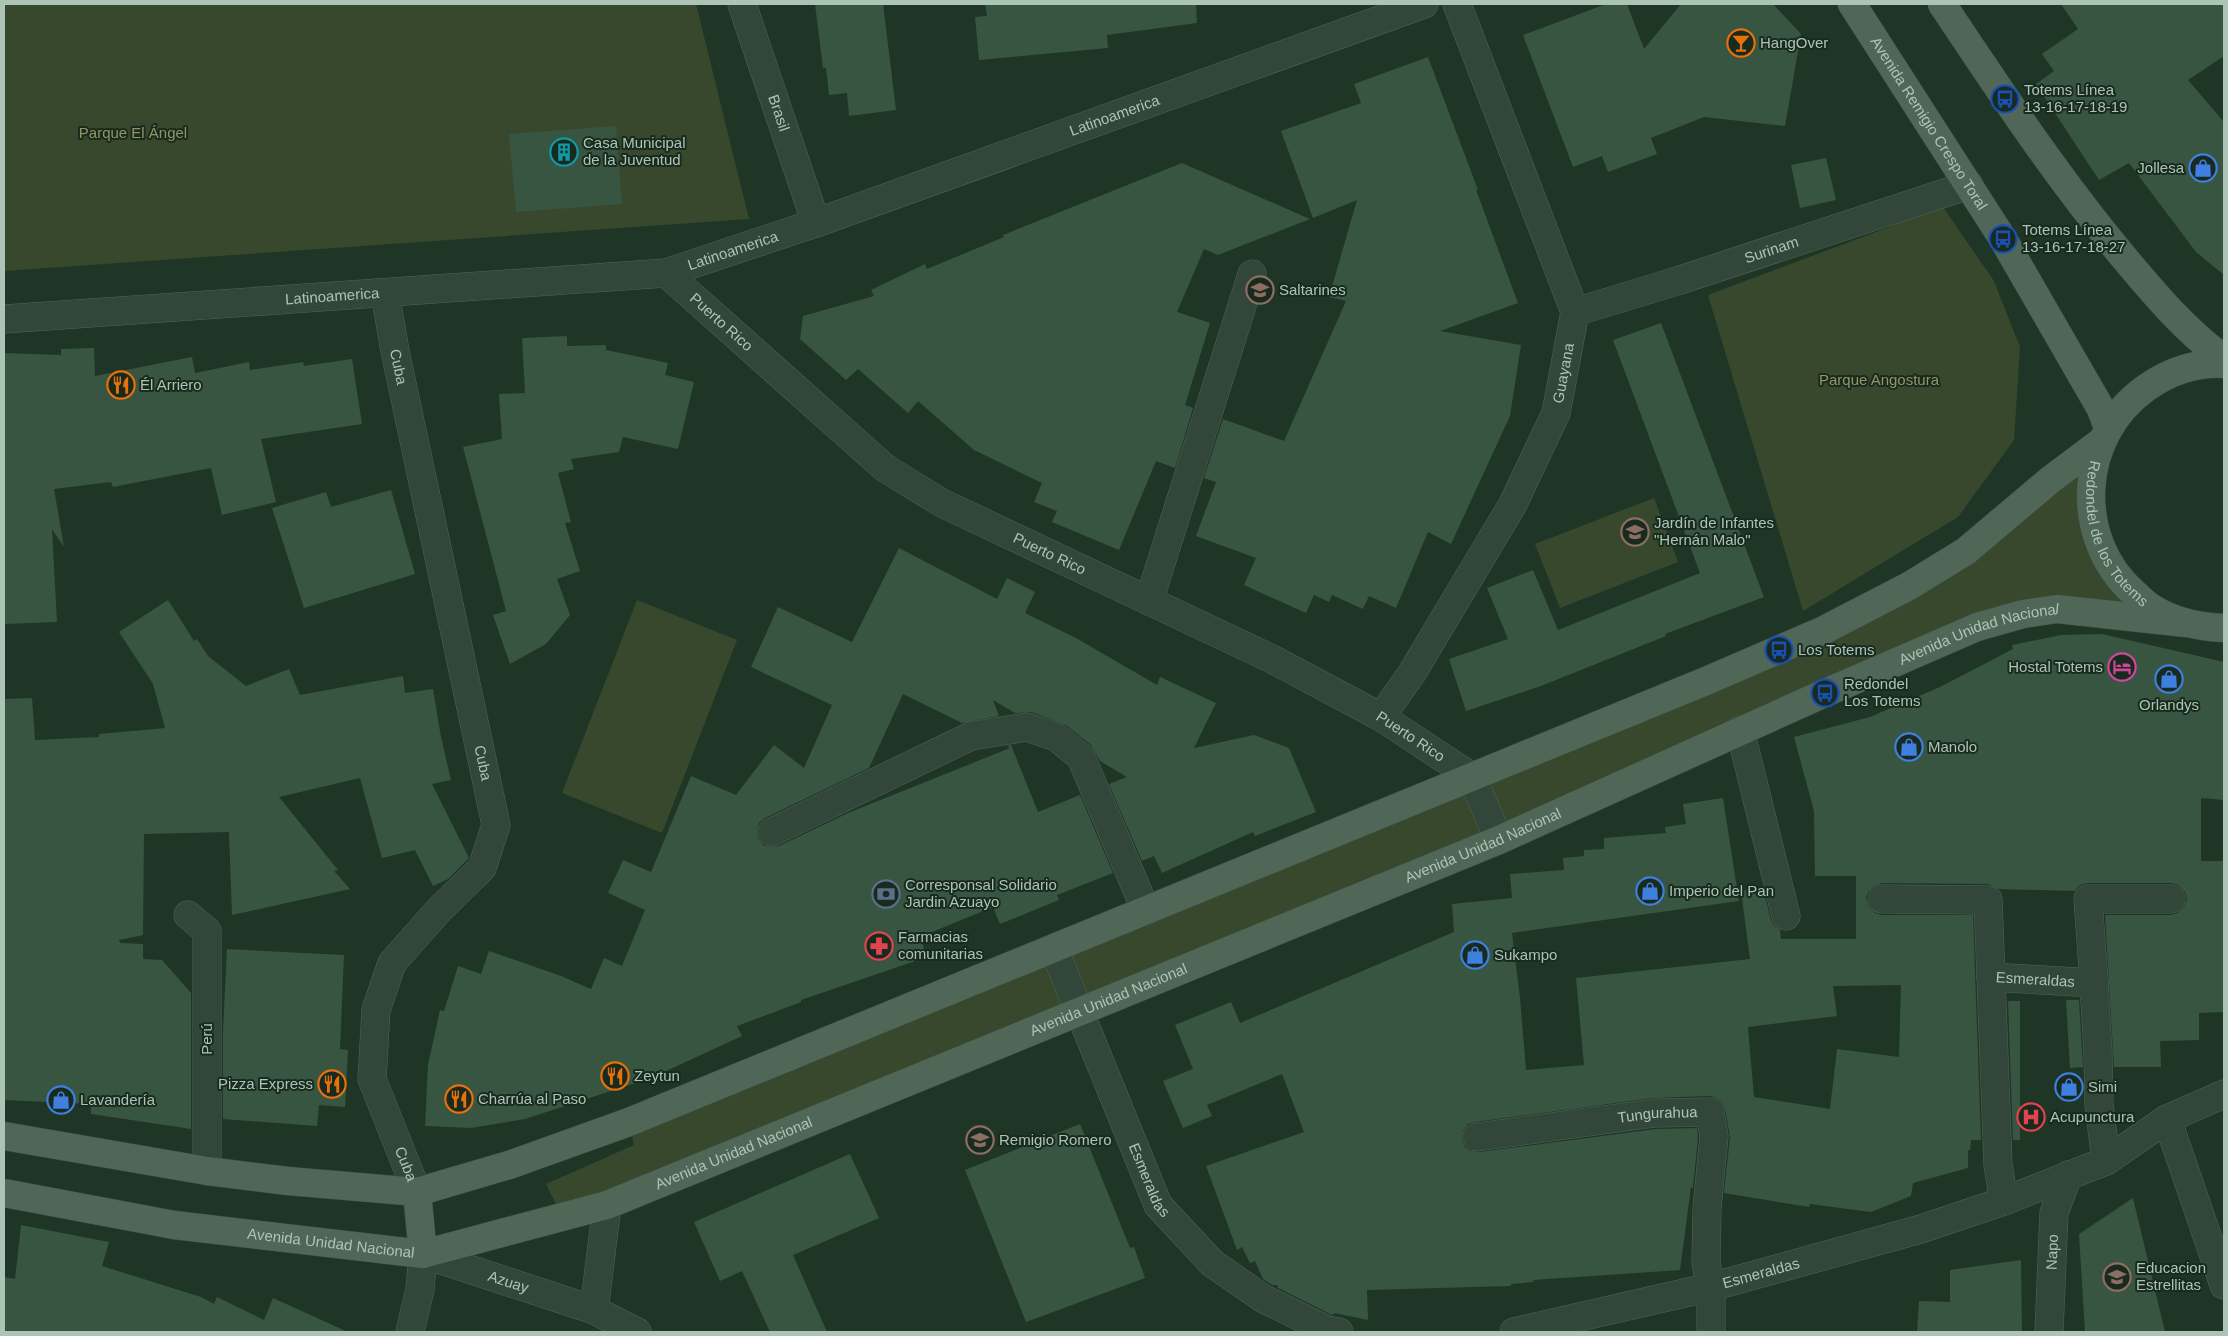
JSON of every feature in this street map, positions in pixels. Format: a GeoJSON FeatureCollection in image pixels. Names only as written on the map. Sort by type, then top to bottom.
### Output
{"type":"FeatureCollection","features":[{"type":"Feature","properties":{"kind":"main road","name":"Avenida Remigio Crespo Toral"},"geometry":{"type":"LineString","coordinates":[[1852,4],[1969,185],[2047,314],[2101,409],[2105,434]]}},
{"type":"Feature","properties":{"kind":"main road"},"geometry":{"type":"LineString","coordinates":[[1942,4],[2005,99],[2105,235],[2169,311],[2198,340],[2224,359]]}},
{"type":"Feature","properties":{"kind":"main road","name":"Redondel de los Totems"},"geometry":{"type":"LineString","coordinates":[[2210,630],[2151,608],[2123,583],[2102,551],[2091,515],[2091,477],[2105,434],[2120,410],[2137,394],[2155,381],[2176,371],[2197,366],[2224,364]]}},
{"type":"Feature","properties":{"kind":"main road"},"geometry":{"type":"LineString","coordinates":[[4,1136],[207,1171],[288,1181],[417,1192],[509,1165],[606,1131],[1054,949],[1824,630],[1909,586],[1966,551],[2105,434]]}},
{"type":"Feature","properties":{"kind":"main road","name":"Avenida Unidad Nacional"},"geometry":{"type":"LineString","coordinates":[[4,1193],[174,1225],[423,1254],[607,1205],[1499,840],[1740,730],[1977,627],[2024,614],[2057,610],[2210,630]]}},
{"type":"Feature","properties":{"kind":"main road"},"geometry":{"type":"LineString","coordinates":[[417,1192],[423,1254]]}},
{"type":"Feature","properties":{"kind":"street","name":"Brasil"},"geometry":{"type":"LineString","coordinates":[[742,4],[816,223]]}},
{"type":"Feature","properties":{"kind":"street","name":"Latinoamerica"},"geometry":{"type":"LineString","coordinates":[[4,319],[666,273],[816,223],[1424,4]]}},
{"type":"Feature","properties":{"kind":"street"},"geometry":{"type":"LineString","coordinates":[[1457,4],[1574,312]]}},
{"type":"Feature","properties":{"kind":"street","name":"Surinam"},"geometry":{"type":"LineString","coordinates":[[1574,312],[1677,281],[1969,185]]}},
{"type":"Feature","properties":{"kind":"street","name":"Puerto Rico"},"geometry":{"type":"LineString","coordinates":[[666,273],[885,468],[942,503],[1272,659],[1381,716],[1472,777]]}},
{"type":"Feature","properties":{"kind":"street"},"geometry":{"type":"LineString","coordinates":[[1149,601],[1252,274]]}},
{"type":"Feature","properties":{"kind":"street","name":"Cuba"},"geometry":{"type":"LineString","coordinates":[[385,293],[397,361],[496,825],[482,868],[439,910],[392,963],[376,1010],[372,1079],[417,1192]]}},
{"type":"Feature","properties":{"kind":"street","name":"Guayana"},"geometry":{"type":"LineString","coordinates":[[1381,716],[1412,673],[1512,504],[1556,413],[1574,312]]}},
{"type":"Feature","properties":{"kind":"street"},"geometry":{"type":"LineString","coordinates":[[772,832],[971,736],[1027,727],[1056,737],[1081,757],[1146,911]]}},
{"type":"Feature","properties":{"kind":"street"},"geometry":{"type":"LineString","coordinates":[[1740,730],[1786,916]]}},
{"type":"Feature","properties":{"kind":"street"},"geometry":{"type":"LineString","coordinates":[[1472,777],[1499,840]]}},
{"type":"Feature","properties":{"kind":"street"},"geometry":{"type":"LineString","coordinates":[[1882,899],[1988,900],[1991,977]]}},
{"type":"Feature","properties":{"kind":"street"},"geometry":{"type":"LineString","coordinates":[[2094,983],[2088,899],[2171,899]]}},
{"type":"Feature","properties":{"kind":"street","name":"Perú"},"geometry":{"type":"LineString","coordinates":[[188,915],[207,931],[207,1171]]}},
{"type":"Feature","properties":{"kind":"street","name":"Esmeraldas"},"geometry":{"type":"LineString","coordinates":[[1054,949],[1158,1205],[1212,1263],[1256,1294],[1327,1330],[1339,1332]]}},
{"type":"Feature","properties":{"kind":"street","name":"Esmeraldas"},"geometry":{"type":"LineString","coordinates":[[2004,1201],[1998,1165],[1991,977],[2094,983],[2098,1054],[2098,1104],[2106,1161]]}},
{"type":"Feature","properties":{"kind":"street","name":"Esmeraldas"},"geometry":{"type":"LineString","coordinates":[[1514,1332],[1711,1287],[1921,1229],[2004,1201],[2106,1161],[2168,1119],[2224,1094]]}},
{"type":"Feature","properties":{"kind":"street","name":"Tungurahua"},"geometry":{"type":"LineString","coordinates":[[1477,1138],[1655,1113],[1710,1112],[1714,1136],[1707,1208],[1706,1263],[1711,1287],[1711,1332]]}},
{"type":"Feature","properties":{"kind":"street"},"geometry":{"type":"LineString","coordinates":[[2168,1119],[2224,1285]]}},
{"type":"Feature","properties":{"kind":"street","name":"Napo"},"geometry":{"type":"LineString","coordinates":[[2050,1332],[2054,1213],[2068,1175]]}},
{"type":"Feature","properties":{"kind":"street"},"geometry":{"type":"LineString","coordinates":[[594,1310],[607,1205]]}},
{"type":"Feature","properties":{"kind":"street"},"geometry":{"type":"LineString","coordinates":[[410,1332],[420,1289],[423,1254]]}},
{"type":"Feature","properties":{"kind":"street","name":"Azuay"},"geometry":{"type":"LineString","coordinates":[[423,1254],[594,1310],[637,1332]]}},
{"type":"Feature","properties":{"kind":"green space","name":"Parque El Ángel"},"geometry":{"type":"Polygon","coordinates":[[[4,4],[696,4],[749,219],[4,271],[4,4]]]}},
{"type":"Feature","properties":{"kind":"green space","name":"Parque Angostura"},"geometry":{"type":"Polygon","coordinates":[[[1943,207],[1994,281],[2020,347],[2014,440],[1958,517],[1803,611],[1708,295],[1943,207]]]}},
{"type":"Feature","properties":{"kind":"green space"},"geometry":{"type":"Polygon","coordinates":[[[2095,455],[2083,497],[2134,604],[2053,602],[1500,832],[1479,782],[1810,648],[2095,455]]]}},
{"type":"Feature","properties":{"kind":"green space"},"geometry":{"type":"Polygon","coordinates":[[[1654,498],[1678,562],[1560,608],[1535,544],[1654,498]]]}},
{"type":"Feature","properties":{"kind":"green space"},"geometry":{"type":"Polygon","coordinates":[[[637,600],[737,640],[662,833],[562,793],[637,600]]]}},
{"type":"Feature","properties":{"kind":"green space"},"geometry":{"type":"Polygon","coordinates":[[[1470,784],[1491,837],[1084,1006],[1059,953],[1470,784]]]}},
{"type":"Feature","properties":{"kind":"green space"},"geometry":{"type":"Polygon","coordinates":[[[1054,949],[1080,1012],[563,1218],[546,1184],[634,1145],[629,1122],[1054,949]]]}},
{"type":"Feature","properties":{"kind":"building"},"geometry":{"type":"Polygon","coordinates":[[[815,4],[883,4],[896,110],[849,116],[847,93],[829,95],[826,68],[823,68],[815,4]]]}},
{"type":"Feature","properties":{"kind":"building"},"geometry":{"type":"Polygon","coordinates":[[[985,4],[1196,4],[1197,23],[1107,35],[1108,48],[979,60],[975,17],[987,16],[985,4]]]}},
{"type":"Feature","properties":{"kind":"building"},"geometry":{"type":"Polygon","coordinates":[[[1606,4],[1627,4],[1644,49],[1681,4],[1773,4],[1801,34],[1785,126],[1704,117],[1651,138],[1657,154],[1608,172],[1602,156],[1573,167],[1523,35],[1606,4]]]}},
{"type":"Feature","properties":{"kind":"building"},"geometry":{"type":"Polygon","coordinates":[[[2061,4],[2224,4],[2224,56],[2188,80],[2224,122],[2224,275],[2196,252],[2129,163],[2099,180],[2036,84],[2054,71],[2042,54],[2078,29],[2061,4]]]}},
{"type":"Feature","properties":{"kind":"building"},"geometry":{"type":"Polygon","coordinates":[[[1428,57],[1518,303],[1440,331],[1521,345],[1510,416],[1451,544],[1428,532],[1396,608],[1369,596],[1363,609],[1332,595],[1329,602],[1314,595],[1306,613],[1244,585],[1256,558],[1196,536],[1216,482],[1204,478],[1223,419],[1284,441],[1346,301],[1329,297],[1357,200],[1313,218],[1281,131],[1361,103],[1354,84],[1428,57]]]}},
{"type":"Feature","properties":{"kind":"building","name":"Casa Municipal de la Juventud"},"geometry":{"type":"Polygon","coordinates":[[[616,126],[622,204],[516,212],[509,134],[616,126]]]}},
{"type":"Feature","properties":{"kind":"building"},"geometry":{"type":"Polygon","coordinates":[[[1826,158],[1836,200],[1800,208],[1791,165],[1826,158]]]}},
{"type":"Feature","properties":{"kind":"building"},"geometry":{"type":"Polygon","coordinates":[[[1182,163],[1310,219],[1218,255],[1204,249],[1177,312],[1210,323],[1185,405],[1193,408],[1175,468],[1156,461],[1119,550],[1052,522],[1057,511],[1034,502],[1042,483],[974,450],[918,401],[908,413],[858,369],[846,380],[800,339],[803,316],[874,296],[871,290],[925,264],[927,269],[1004,237],[1003,235],[1182,163]]]}},
{"type":"Feature","properties":{"kind":"building"},"geometry":{"type":"Polygon","coordinates":[[[1661,323],[1764,597],[1665,634],[1666,636],[1541,686],[1466,711],[1449,659],[1508,639],[1487,588],[1533,570],[1558,630],[1700,573],[1613,340],[1661,323]]]}},
{"type":"Feature","properties":{"kind":"building"},"geometry":{"type":"Polygon","coordinates":[[[567,336],[567,346],[606,345],[606,350],[668,363],[665,375],[694,382],[678,449],[623,437],[619,452],[571,459],[574,469],[558,473],[571,522],[565,523],[580,571],[557,579],[570,615],[546,644],[510,664],[493,615],[506,611],[463,447],[502,439],[499,394],[525,393],[522,338],[567,336]]]}},
{"type":"Feature","properties":{"kind":"building"},"geometry":{"type":"Polygon","coordinates":[[[94,348],[95,376],[192,357],[195,373],[249,362],[250,370],[303,362],[304,366],[352,359],[362,424],[261,439],[276,502],[222,515],[211,468],[113,487],[111,482],[54,489],[64,547],[52,529],[57,622],[4,624],[4,353],[61,355],[61,349],[94,348]]]}},
{"type":"Feature","properties":{"kind":"building"},"geometry":{"type":"Polygon","coordinates":[[[391,490],[415,574],[304,608],[272,508],[326,492],[331,507],[391,490]]]}},
{"type":"Feature","properties":{"kind":"building"},"geometry":{"type":"Polygon","coordinates":[[[899,548],[997,599],[1007,578],[1035,592],[1025,613],[1076,638],[1157,685],[1160,677],[1216,703],[1194,748],[1254,735],[1289,748],[1316,812],[1255,836],[1253,832],[1162,873],[1154,856],[1142,861],[1109,784],[1127,777],[1100,761],[1091,745],[1066,725],[1032,712],[1015,713],[993,700],[999,716],[962,723],[903,694],[869,768],[765,818],[759,823],[757,830],[758,838],[763,845],[770,847],[779,846],[848,813],[1010,748],[1007,746],[1011,745],[1038,812],[1080,795],[1113,873],[1057,895],[1059,900],[1000,924],[993,907],[920,937],[927,957],[801,1000],[801,1002],[737,1026],[742,1036],[651,1078],[525,1119],[471,1128],[425,1126],[428,1065],[440,1010],[444,1011],[458,966],[481,974],[489,951],[561,976],[591,989],[604,958],[622,966],[645,910],[608,893],[623,860],[651,872],[691,776],[736,795],[774,745],[804,768],[832,705],[751,667],[778,607],[852,642],[899,548]]]}},
{"type":"Feature","properties":{"kind":"building"},"geometry":{"type":"Polygon","coordinates":[[[168,600],[194,641],[197,639],[208,656],[246,686],[289,669],[300,695],[403,676],[405,693],[433,689],[451,780],[432,784],[469,858],[448,879],[433,886],[415,850],[382,858],[360,778],[279,797],[338,870],[334,871],[350,889],[232,915],[229,832],[144,834],[143,935],[119,940],[120,943],[143,944],[143,959],[162,960],[191,993],[191,1129],[91,1114],[91,1104],[4,1100],[4,699],[32,698],[35,740],[99,737],[99,734],[165,728],[153,684],[119,632],[168,600]]]}},
{"type":"Feature","properties":{"kind":"building"},"geometry":{"type":"Polygon","coordinates":[[[2102,634],[2224,662],[2224,800],[2201,798],[2201,861],[2224,861],[2224,1012],[2199,1013],[2199,1040],[2160,1041],[2161,1067],[2114,1067],[2105,915],[2171,915],[2178,913],[2184,907],[2187,899],[2185,892],[2178,885],[2171,883],[2088,883],[2080,885],[2075,891],[1999,889],[1988,884],[1882,883],[1874,886],[1868,892],[1866,898],[1869,907],[1875,913],[1882,915],[1973,915],[1981,1140],[1971,1140],[1970,1150],[1968,1150],[1968,1168],[1913,1183],[1911,1196],[1871,1212],[1810,1204],[1809,1207],[1724,1193],[1730,1137],[1722,1102],[1710,1096],[1653,1098],[1475,1122],[1468,1124],[1463,1131],[1462,1140],[1465,1147],[1471,1151],[1479,1152],[1656,1129],[1697,1128],[1698,1137],[1693,1188],[1691,1187],[1680,1270],[1533,1280],[1534,1282],[1511,1284],[1511,1286],[1367,1290],[1368,1320],[1335,1313],[1332,1315],[1278,1288],[1277,1285],[1272,1285],[1263,1279],[1255,1261],[1250,1263],[1242,1247],[1237,1250],[1206,1166],[1304,1132],[1282,1074],[1207,1105],[1212,1116],[1183,1128],[1163,1081],[1193,1069],[1175,1025],[1231,1002],[1240,1023],[1454,932],[1452,904],[1512,898],[1510,874],[1564,870],[1563,858],[1584,856],[1584,850],[1604,849],[1604,838],[1666,833],[1665,827],[1686,824],[1683,804],[1723,798],[1739,901],[1512,933],[1526,1070],[1584,1065],[1576,978],[1750,959],[1741,891],[1763,888],[1771,920],[1774,926],[1780,930],[1781,939],[1856,939],[1856,876],[1815,876],[1814,811],[1794,737],[1870,717],[1940,687],[2013,649],[2012,645],[2061,635],[2102,634]],[[1901,985],[1833,986],[1837,1016],[1748,1027],[1754,1097],[1830,1109],[1837,1049],[1899,1057],[1901,985]]]}},
{"type":"Feature","properties":{"kind":"building"},"geometry":{"type":"Polygon","coordinates":[[[227,949],[344,955],[340,1049],[348,1050],[345,1107],[319,1105],[317,1126],[223,1119],[223,1030],[227,949]]]}},
{"type":"Feature","properties":{"kind":"building"},"geometry":{"type":"Polygon","coordinates":[[[2066,1000],[2079,1000],[2083,1067],[2070,1068],[2066,1000]]]}},
{"type":"Feature","properties":{"kind":"building"},"geometry":{"type":"Polygon","coordinates":[[[2008,1001],[2020,1001],[2020,1140],[2013,1140],[2008,1001]]]}},
{"type":"Feature","properties":{"kind":"building"},"geometry":{"type":"Polygon","coordinates":[[[1080,1124],[1130,1248],[1134,1247],[1145,1278],[1026,1322],[965,1170],[1080,1124]]]}},
{"type":"Feature","properties":{"kind":"building"},"geometry":{"type":"Polygon","coordinates":[[[850,1154],[879,1218],[793,1255],[827,1332],[770,1332],[742,1271],[720,1281],[694,1222],[850,1154]]]}},
{"type":"Feature","properties":{"kind":"building","name":"Educacion Estrellitas"},"geometry":{"type":"Polygon","coordinates":[[[2133,1198],[2165,1332],[2085,1332],[2079,1234],[2133,1198]]]}},
{"type":"Feature","properties":{"kind":"building"},"geometry":{"type":"Polygon","coordinates":[[[21,1225],[109,1242],[102,1266],[201,1297],[214,1304],[217,1297],[264,1320],[273,1298],[348,1332],[4,1332],[4,1277],[15,1279],[21,1225]]]}},
{"type":"Feature","properties":{"kind":"building"},"geometry":{"type":"Polygon","coordinates":[[[2021,1260],[2022,1332],[1917,1332],[1919,1301],[1950,1302],[1950,1270],[2021,1260]]]}},
{"type":"Feature","properties":{"kind":"place","name":"HangOver"},"geometry":{"type":"Point","coordinates":[1741,43]}},
{"type":"Feature","properties":{"kind":"place","name":"Totems Línea 13-16-17-18-19"},"geometry":{"type":"Point","coordinates":[2005,99]}},
{"type":"Feature","properties":{"kind":"place","name":"Casa Municipal de la Juventud"},"geometry":{"type":"Point","coordinates":[564,152]}},
{"type":"Feature","properties":{"kind":"place","name":"Jollesa"},"geometry":{"type":"Point","coordinates":[2203,168]}},
{"type":"Feature","properties":{"kind":"place","name":"Totems Línea 13-16-17-18-27"},"geometry":{"type":"Point","coordinates":[2003,239]}},
{"type":"Feature","properties":{"kind":"place","name":"Saltarines"},"geometry":{"type":"Point","coordinates":[1260,290]}},
{"type":"Feature","properties":{"kind":"place","name":"Él Arriero"},"geometry":{"type":"Point","coordinates":[121,385]}},
{"type":"Feature","properties":{"kind":"place","name":"Jardín de Infantes \"Hernán Malo\""},"geometry":{"type":"Point","coordinates":[1635,532]}},
{"type":"Feature","properties":{"kind":"place","name":"Los Totems"},"geometry":{"type":"Point","coordinates":[1779,650]}},
{"type":"Feature","properties":{"kind":"place","name":"Hostal Totems"},"geometry":{"type":"Point","coordinates":[2122,667]}},
{"type":"Feature","properties":{"kind":"place","name":"Orlandys"},"geometry":{"type":"Point","coordinates":[2169,679]}},
{"type":"Feature","properties":{"kind":"place","name":"Redondel Los Totems"},"geometry":{"type":"Point","coordinates":[1825,693]}},
{"type":"Feature","properties":{"kind":"place","name":"Manolo"},"geometry":{"type":"Point","coordinates":[1909,747]}},
{"type":"Feature","properties":{"kind":"place","name":"Imperio del Pan"},"geometry":{"type":"Point","coordinates":[1650,891]}},
{"type":"Feature","properties":{"kind":"place","name":"Corresponsal Solidario Jardin Azuayo"},"geometry":{"type":"Point","coordinates":[886,894]}},
{"type":"Feature","properties":{"kind":"place","name":"Farmacias comunitarias"},"geometry":{"type":"Point","coordinates":[879,946]}},
{"type":"Feature","properties":{"kind":"place","name":"Sukampo"},"geometry":{"type":"Point","coordinates":[1475,955]}},
{"type":"Feature","properties":{"kind":"place","name":"Zeytun"},"geometry":{"type":"Point","coordinates":[615,1076]}},
{"type":"Feature","properties":{"kind":"place","name":"Pizza Express"},"geometry":{"type":"Point","coordinates":[332,1084]}},
{"type":"Feature","properties":{"kind":"place","name":"Simi"},"geometry":{"type":"Point","coordinates":[2069,1087]}},
{"type":"Feature","properties":{"kind":"place","name":"Charrúa al Paso"},"geometry":{"type":"Point","coordinates":[459,1099]}},
{"type":"Feature","properties":{"kind":"place","name":"Lavandería"},"geometry":{"type":"Point","coordinates":[61,1100]}},
{"type":"Feature","properties":{"kind":"place","name":"Acupunctura"},"geometry":{"type":"Point","coordinates":[2031,1117]}},
{"type":"Feature","properties":{"kind":"place","name":"Remigio Romero"},"geometry":{"type":"Point","coordinates":[980,1140]}},
{"type":"Feature","properties":{"kind":"place","name":"Educacion Estrellitas"},"geometry":{"type":"Point","coordinates":[2117,1277]}}]}
